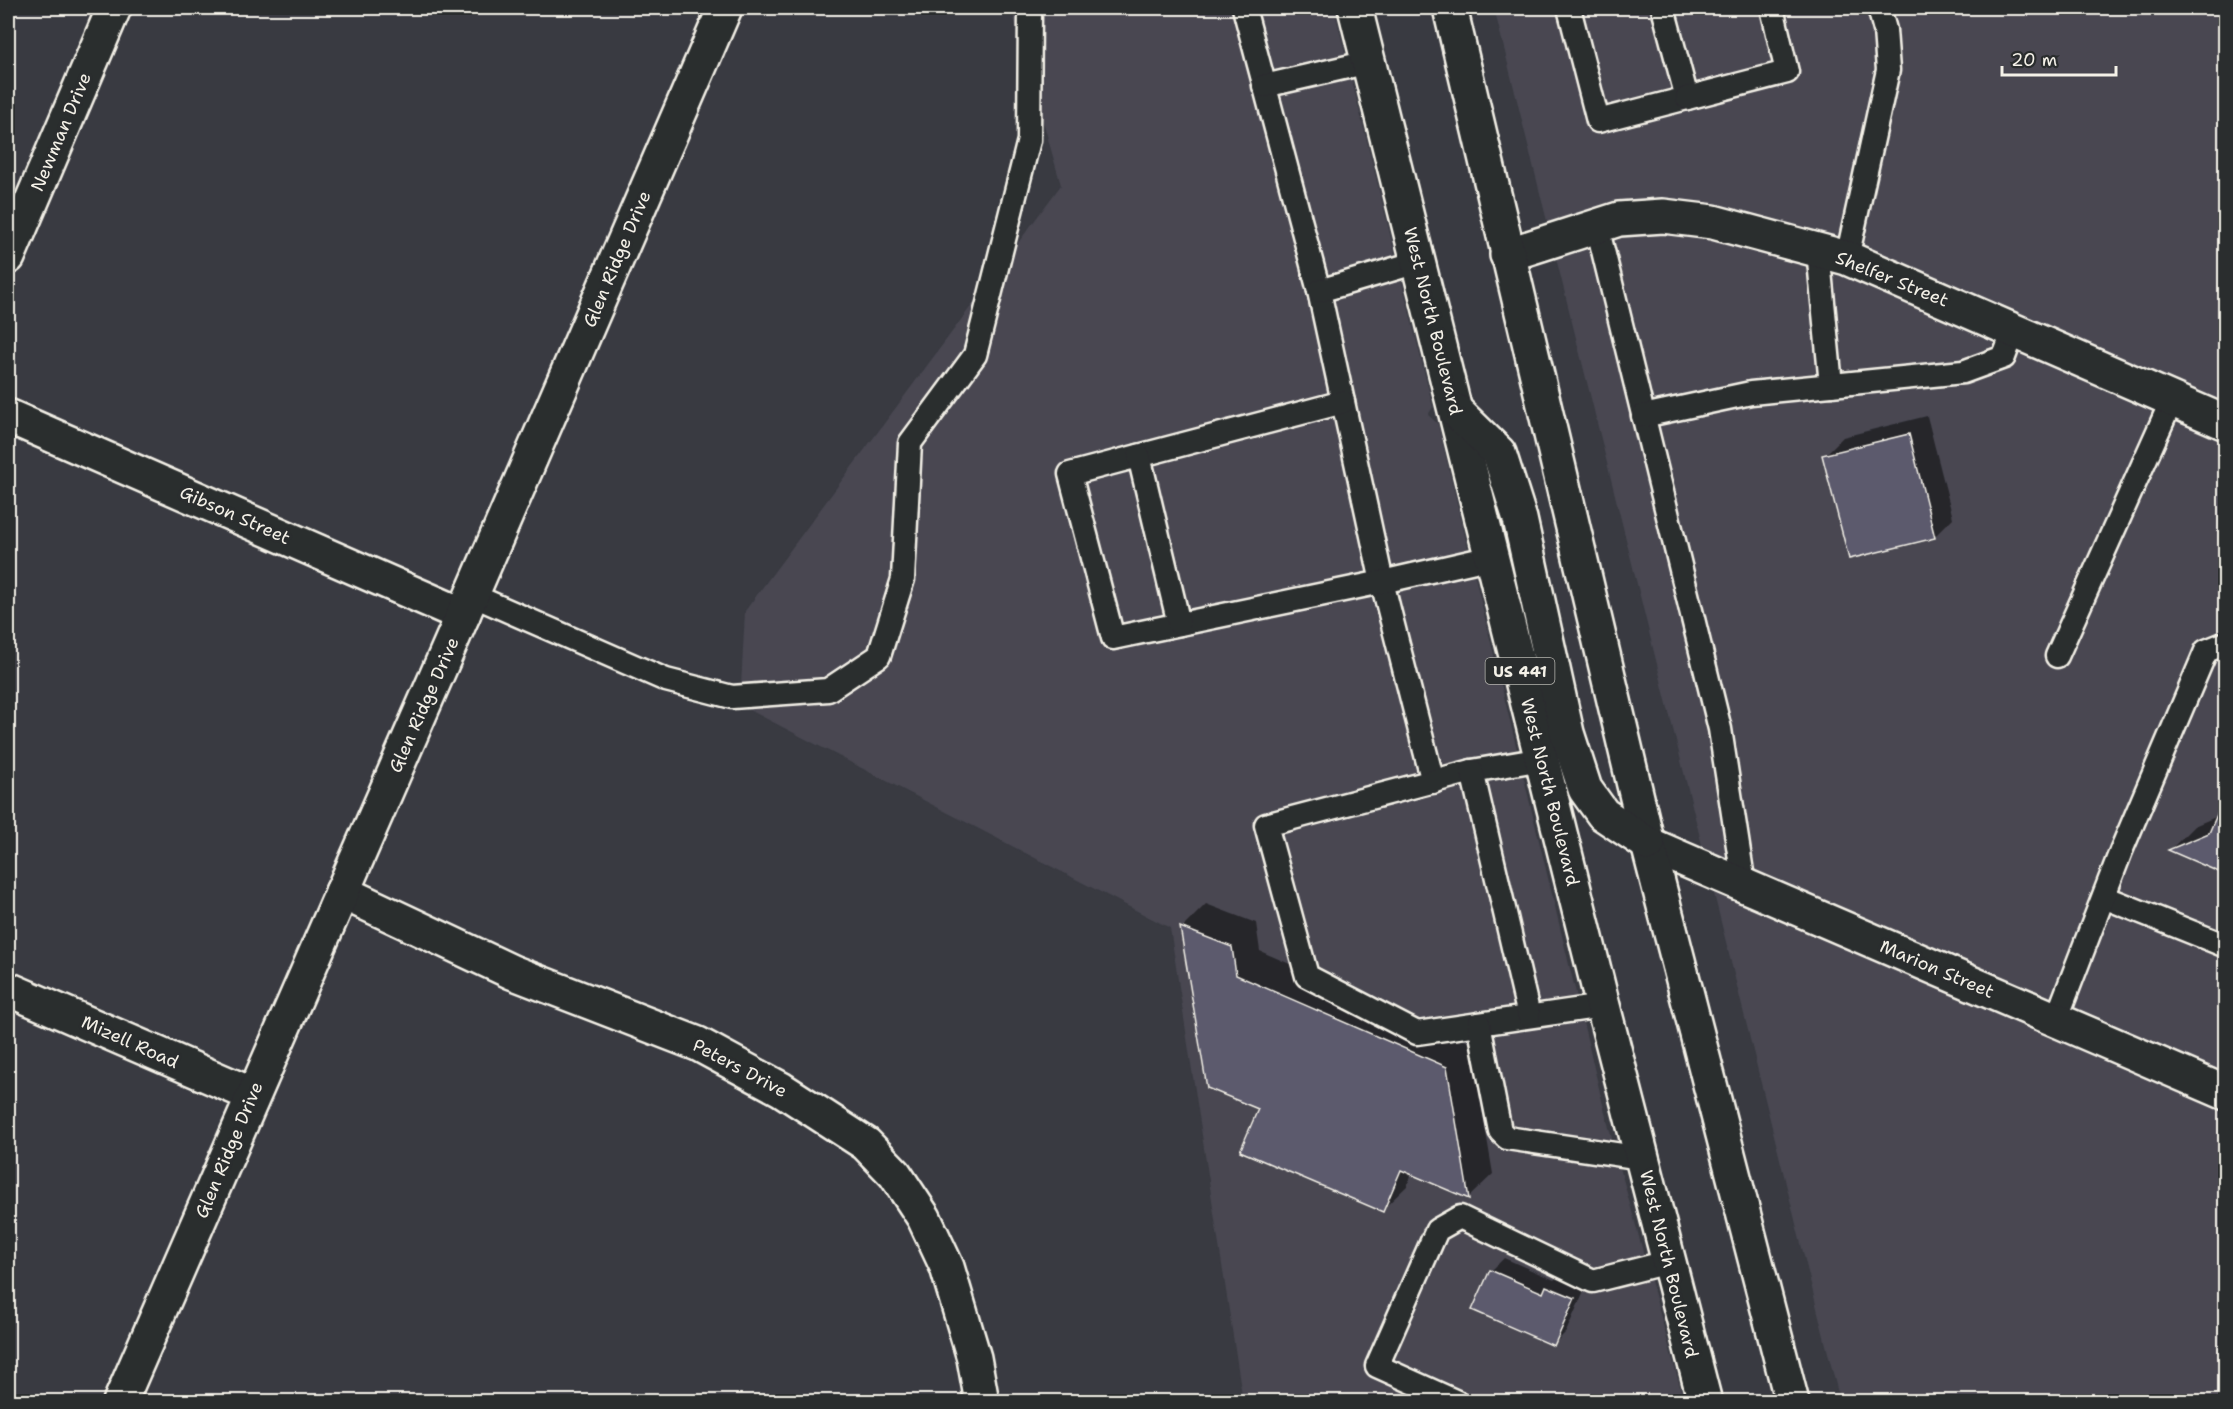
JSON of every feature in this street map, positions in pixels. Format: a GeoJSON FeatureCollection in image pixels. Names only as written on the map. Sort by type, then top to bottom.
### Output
{"type":"FeatureCollection","features":[{"type":"Feature","properties":{"kind":"street","name":"Newman Drive"},"geometry":{"type":"LineString","coordinates":[[8,257],[114,8]]}},
{"type":"Feature","properties":{"kind":"street","name":"Glen Ridge Drive"},"geometry":{"type":"LineString","coordinates":[[120,1401],[725,8]]}},
{"type":"Feature","properties":{"kind":"street","name":"West North Boulevard"},"geometry":{"type":"LineString","coordinates":[[1355,8],[1603,1006],[1705,1401]]}},
{"type":"Feature","properties":{"kind":"street"},"geometry":{"type":"LineString","coordinates":[[1450,8],[1648,844],[1792,1401]]}},
{"type":"Feature","properties":{"kind":"street","name":"Shelfer Street"},"geometry":{"type":"LineString","coordinates":[[1507,255],[1619,219],[1664,216],[1713,222],[1833,254],[2226,423]]}},
{"type":"Feature","properties":{"kind":"street","name":"Marion Street"},"geometry":{"type":"LineString","coordinates":[[1456,411],[1499,453],[1520,519],[1568,732],[1585,789],[1603,814],[1648,844],[2056,1020],[2223,1085]]}},
{"type":"Feature","properties":{"kind":"street","name":"Gibson Street"},"geometry":{"type":"LineString","coordinates":[[8,416],[467,605]]}},
{"type":"Feature","properties":{"kind":"street","name":"Peters Drive"},"geometry":{"type":"LineString","coordinates":[[342,892],[512,972],[698,1044],[781,1089],[866,1144],[895,1174],[924,1218],[947,1267],[974,1358],[982,1401]]}},
{"type":"Feature","properties":{"kind":"street","name":"Mizell Road"},"geometry":{"type":"LineString","coordinates":[[8,989],[253,1095]]}},
{"type":"Feature","properties":{"kind":"lane"},"geometry":{"type":"LineString","coordinates":[[467,605],[666,680],[732,697],[828,690],[879,656],[903,579],[910,443],[975,355],[1029,140],[1030,8]]}},
{"type":"Feature","properties":{"kind":"lane"},"geometry":{"type":"LineString","coordinates":[[1244,8],[1319,291],[1382,582],[1433,782]]}},
{"type":"Feature","properties":{"kind":"lane"},"geometry":{"type":"LineString","coordinates":[[1569,8],[1598,121],[1787,72],[1772,8]]}},
{"type":"Feature","properties":{"kind":"lane"},"geometry":{"type":"LineString","coordinates":[[1663,8],[1687,98]]}},
{"type":"Feature","properties":{"kind":"lane"},"geometry":{"type":"LineString","coordinates":[[1831,385],[1833,254],[1888,70],[1885,30],[1879,8]]}},
{"type":"Feature","properties":{"kind":"lane"},"geometry":{"type":"LineString","coordinates":[[1264,86],[1369,62]]}},
{"type":"Feature","properties":{"kind":"lane"},"geometry":{"type":"LineString","coordinates":[[1597,226],[1720,729],[1744,885]]}},
{"type":"Feature","properties":{"kind":"lane"},"geometry":{"type":"LineString","coordinates":[[1319,291],[1418,262]]}},
{"type":"Feature","properties":{"kind":"lane"},"geometry":{"type":"LineString","coordinates":[[1643,416],[1751,393],[1963,372],[2004,357],[2014,330]]}},
{"type":"Feature","properties":{"kind":"lane"},"geometry":{"type":"LineString","coordinates":[[2057,656],[2172,400]]}},
{"type":"Feature","properties":{"kind":"lane"},"geometry":{"type":"LineString","coordinates":[[1343,402],[1071,474],[1113,638],[1492,557]]}},
{"type":"Feature","properties":{"kind":"lane"},"geometry":{"type":"LineString","coordinates":[[1139,456],[1179,624]]}},
{"type":"Feature","properties":{"kind":"lane"},"geometry":{"type":"LineString","coordinates":[[2056,1020],[2121,851],[2206,651],[2226,643]]}},
{"type":"Feature","properties":{"kind":"lane"},"geometry":{"type":"LineString","coordinates":[[1542,759],[1472,771],[1266,825],[1307,976],[1417,1033],[1603,1006]]}},
{"type":"Feature","properties":{"kind":"lane"},"geometry":{"type":"LineString","coordinates":[[1472,771],[1528,1017]]}},
{"type":"Feature","properties":{"kind":"lane"},"geometry":{"type":"LineString","coordinates":[[2104,897],[2226,946]]}},
{"type":"Feature","properties":{"kind":"lane"},"geometry":{"type":"LineString","coordinates":[[1479,1024],[1500,1131],[1503,1135],[1507,1138],[1642,1158]]}},
{"type":"Feature","properties":{"kind":"lane"},"geometry":{"type":"LineString","coordinates":[[1457,1401],[1377,1366],[1437,1230],[1460,1217],[1593,1281],[1668,1262]]}},
{"type":"Feature","properties":{"kind":"shaded area"},"geometry":{"type":"Polygon","coordinates":[[[1011,8],[1334,8],[1433,407],[1428,415],[1438,424],[1605,1113],[1684,1401],[1243,1401],[1170,928],[740,705],[745,611],[1061,185],[1011,8]]]}},
{"type":"Feature","properties":{"kind":"shaded area"},"geometry":{"type":"Polygon","coordinates":[[[1494,8],[2225,8],[2225,1401],[1840,1401],[1494,8]]]}},
{"type":"Feature","properties":{"kind":"building"},"geometry":{"type":"Polygon","coordinates":[[[1909,434],[1935,538],[1849,559],[1822,455],[1909,434]]]}},
{"type":"Feature","properties":{"kind":"building"},"geometry":{"type":"Polygon","coordinates":[[[2226,794],[2226,875],[2168,850],[2209,833],[2226,794]]]}},
{"type":"Feature","properties":{"kind":"building"},"geometry":{"type":"Polygon","coordinates":[[[1180,927],[1232,947],[1236,975],[1447,1067],[1469,1199],[1401,1170],[1383,1212],[1240,1151],[1258,1109],[1207,1088],[1180,927]]]}},
{"type":"Feature","properties":{"kind":"building"},"geometry":{"type":"Polygon","coordinates":[[[1490,1270],[1543,1293],[1546,1286],[1575,1298],[1554,1346],[1472,1310],[1490,1270]]]}}]}
